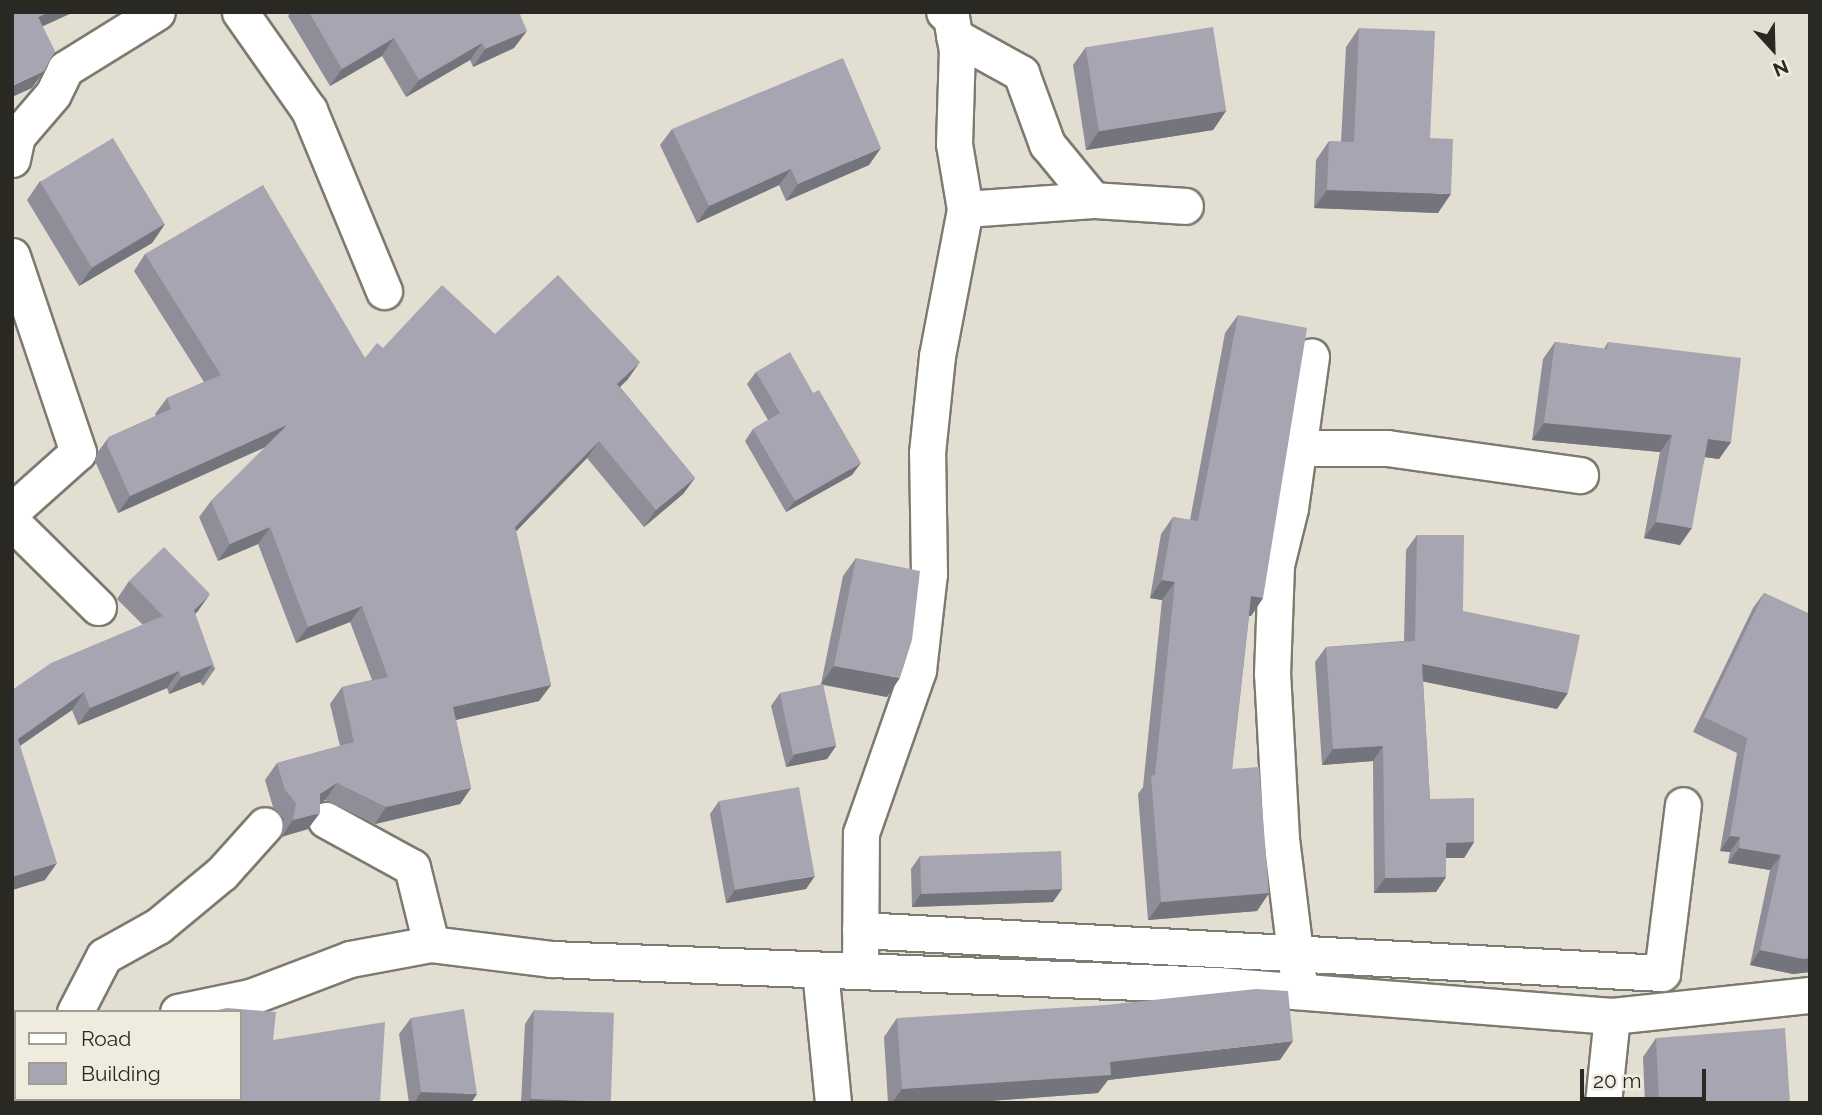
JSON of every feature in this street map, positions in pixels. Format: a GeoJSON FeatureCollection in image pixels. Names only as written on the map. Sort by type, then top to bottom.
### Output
{"type":"FeatureCollection","features":[{"type":"Feature","properties":{"kind":"street"},"geometry":{"type":"LineString","coordinates":[[12,159],[17,136],[52,94],[65,69],[157,12]]}},
{"type":"Feature","properties":{"kind":"street"},"geometry":{"type":"LineString","coordinates":[[240,12],[309,110],[384,291]]}},
{"type":"Feature","properties":{"kind":"street"},"geometry":{"type":"LineString","coordinates":[[949,24],[1021,73],[1047,144],[1093,200]]}},
{"type":"Feature","properties":{"kind":"street"},"geometry":{"type":"LineString","coordinates":[[860,971],[861,833],[918,670],[929,574],[927,453],[937,356],[965,209],[954,144],[949,24]]}},
{"type":"Feature","properties":{"kind":"street"},"geometry":{"type":"LineString","coordinates":[[965,209],[1093,200],[1185,206]]}},
{"type":"Feature","properties":{"kind":"street"},"geometry":{"type":"LineString","coordinates":[[12,256],[78,452],[12,511]]}},
{"type":"Feature","properties":{"kind":"street"},"geometry":{"type":"LineString","coordinates":[[1299,991],[1281,838],[1272,674],[1276,565],[1290,508],[1296,448],[1311,356]]}},
{"type":"Feature","properties":{"kind":"street"},"geometry":{"type":"LineString","coordinates":[[1296,448],[1387,448],[1580,475]]}},
{"type":"Feature","properties":{"kind":"street"},"geometry":{"type":"LineString","coordinates":[[12,522],[98,607]]}},
{"type":"Feature","properties":{"kind":"street"},"geometry":{"type":"LineString","coordinates":[[860,930],[1662,973],[1683,805]]}},
{"type":"Feature","properties":{"kind":"street"},"geometry":{"type":"LineString","coordinates":[[326,820],[412,867],[431,944]]}},
{"type":"Feature","properties":{"kind":"street"},"geometry":{"type":"LineString","coordinates":[[76,1010],[104,956],[158,926],[222,873],[265,825]]}},
{"type":"Feature","properties":{"kind":"street"},"geometry":{"type":"LineString","coordinates":[[188,1010],[250,997],[350,959],[431,944],[551,959],[1299,991],[1612,1016],[1810,995]]}},
{"type":"Feature","properties":{"kind":"street"},"geometry":{"type":"LineString","coordinates":[[820,970],[833,1103]]}},
{"type":"Feature","properties":{"kind":"street"},"geometry":{"type":"LineString","coordinates":[[1603,1103],[1612,1016]]}},
{"type":"Feature","properties":{"kind":"building"},"geometry":{"type":"Polygon","coordinates":[[[12,12],[48,12],[38,17],[55,51],[44,71],[12,86],[12,12]]]}},
{"type":"Feature","properties":{"kind":"building"},"geometry":{"type":"Polygon","coordinates":[[[309,12],[519,12],[527,31],[485,49],[482,43],[419,80],[394,38],[342,69],[309,12]]]}},
{"type":"Feature","properties":{"kind":"building"},"geometry":{"type":"Polygon","coordinates":[[[1213,27],[1226,111],[1099,131],[1086,47],[1213,27]]]}},
{"type":"Feature","properties":{"kind":"building"},"geometry":{"type":"Polygon","coordinates":[[[1359,28],[1435,31],[1430,138],[1453,139],[1451,194],[1327,190],[1329,141],[1354,142],[1359,28]]]}},
{"type":"Feature","properties":{"kind":"building"},"geometry":{"type":"Polygon","coordinates":[[[843,58],[881,148],[798,184],[791,169],[709,206],[672,129],[843,58]]]}},
{"type":"Feature","properties":{"kind":"building"},"geometry":{"type":"Polygon","coordinates":[[[113,138],[165,224],[92,267],[40,182],[113,138]]]}},
{"type":"Feature","properties":{"kind":"building"},"geometry":{"type":"Polygon","coordinates":[[[263,185],[365,358],[377,343],[383,348],[442,285],[495,334],[558,275],[640,362],[617,384],[695,478],[656,510],[599,441],[515,527],[551,685],[453,707],[471,788],[386,807],[337,783],[320,794],[320,813],[293,820],[296,803],[285,790],[277,763],[354,742],[342,687],[388,677],[362,606],[308,627],[270,527],[230,544],[211,501],[287,425],[130,496],[107,445],[109,437],[171,409],[167,398],[221,375],[145,254],[263,185]]]}},
{"type":"Feature","properties":{"kind":"building"},"geometry":{"type":"Polygon","coordinates":[[[1238,315],[1307,328],[1263,598],[1251,596],[1232,769],[1259,767],[1269,893],[1161,902],[1151,776],[1155,775],[1175,582],[1162,580],[1173,517],[1198,521],[1238,315]]]}},
{"type":"Feature","properties":{"kind":"building"},"geometry":{"type":"Polygon","coordinates":[[[1555,342],[1607,349],[1608,342],[1741,358],[1731,442],[1708,439],[1692,528],[1656,522],[1672,435],[1544,423],[1555,342]]]}},
{"type":"Feature","properties":{"kind":"building"},"geometry":{"type":"Polygon","coordinates":[[[790,352],[813,393],[819,390],[861,463],[795,501],[753,429],[780,413],[756,372],[790,352]]]}},
{"type":"Feature","properties":{"kind":"building"},"geometry":{"type":"Polygon","coordinates":[[[1417,535],[1464,535],[1463,611],[1580,635],[1568,693],[1422,664],[1430,799],[1474,798],[1474,842],[1446,843],[1446,877],[1385,878],[1383,746],[1333,749],[1326,647],[1415,641],[1417,535]]]}},
{"type":"Feature","properties":{"kind":"building"},"geometry":{"type":"Polygon","coordinates":[[[164,547],[210,594],[194,610],[215,669],[212,665],[181,677],[179,671],[90,708],[84,692],[18,739],[57,863],[12,877],[12,690],[51,663],[163,616],[129,581],[164,547]]]}},
{"type":"Feature","properties":{"kind":"building"},"geometry":{"type":"Polygon","coordinates":[[[856,558],[920,571],[912,640],[900,678],[834,666],[856,558]]]}},
{"type":"Feature","properties":{"kind":"building"},"geometry":{"type":"Polygon","coordinates":[[[1764,593],[1810,614],[1810,958],[1803,959],[1760,950],[1781,855],[1739,848],[1740,837],[1730,836],[1747,738],[1704,717],[1764,593]]]}},
{"type":"Feature","properties":{"kind":"building"},"geometry":{"type":"Polygon","coordinates":[[[823,684],[836,746],[793,755],[780,693],[823,684]]]}},
{"type":"Feature","properties":{"kind":"building"},"geometry":{"type":"Polygon","coordinates":[[[799,787],[815,876],[735,890],[719,801],[799,787]]]}},
{"type":"Feature","properties":{"kind":"building"},"geometry":{"type":"Polygon","coordinates":[[[1061,851],[1062,889],[921,894],[920,856],[1061,851]]]}},
{"type":"Feature","properties":{"kind":"building"},"geometry":{"type":"Polygon","coordinates":[[[1256,989],[1288,991],[1293,1041],[1110,1062],[1111,1075],[902,1089],[897,1018],[1106,1005],[1256,989]]]}},
{"type":"Feature","properties":{"kind":"building"},"geometry":{"type":"Polygon","coordinates":[[[227,1008],[276,1012],[273,1040],[385,1022],[380,1103],[117,1103],[242,1101],[242,1010],[218,1010],[227,1008]]]}},
{"type":"Feature","properties":{"kind":"building"},"geometry":{"type":"Polygon","coordinates":[[[464,1009],[477,1094],[421,1092],[411,1018],[464,1009]]]}},
{"type":"Feature","properties":{"kind":"building"},"geometry":{"type":"Polygon","coordinates":[[[534,1010],[614,1013],[611,1102],[531,1099],[534,1010]]]}},
{"type":"Feature","properties":{"kind":"building"},"geometry":{"type":"Polygon","coordinates":[[[1785,1028],[1790,1103],[1659,1103],[1656,1038],[1785,1028]]]}}]}
